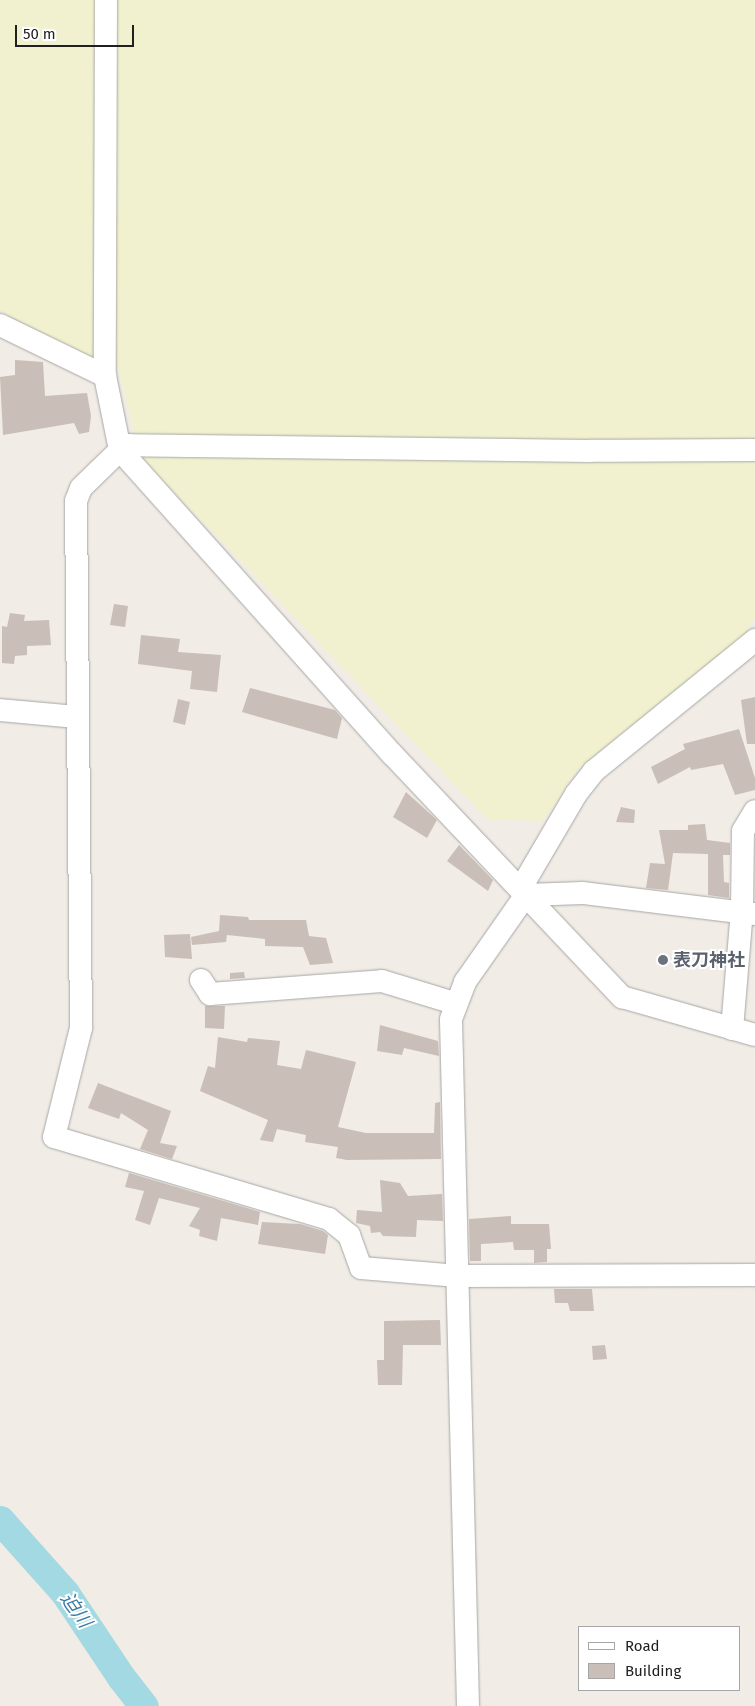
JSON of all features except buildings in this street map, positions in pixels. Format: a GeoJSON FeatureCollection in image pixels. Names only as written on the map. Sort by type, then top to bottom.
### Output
{"type":"FeatureCollection","features":[{"type":"Feature","properties":{"kind":"street"},"geometry":{"type":"LineString","coordinates":[[106,0],[105,376],[120,450],[392,754],[622,997],[755,1035]]}},
{"type":"Feature","properties":{"kind":"street"},"geometry":{"type":"LineString","coordinates":[[0,325],[105,376]]}},
{"type":"Feature","properties":{"kind":"street"},"geometry":{"type":"LineString","coordinates":[[755,450],[590,451],[129,445],[120,450],[81,488],[76,501],[81,1028],[54,1137],[329,1219],[350,1235],[362,1268],[459,1276],[755,1275]]}},
{"type":"Feature","properties":{"kind":"street"},"geometry":{"type":"LineString","coordinates":[[468,1706],[459,1276],[451,1019],[465,982],[526,896],[525,881],[576,794],[594,771],[755,640]]}},
{"type":"Feature","properties":{"kind":"street"},"geometry":{"type":"LineString","coordinates":[[0,710],[77,717]]}},
{"type":"Feature","properties":{"kind":"street"},"geometry":{"type":"LineString","coordinates":[[732,1029],[748,913],[743,831],[755,811]]}},
{"type":"Feature","properties":{"kind":"street"},"geometry":{"type":"LineString","coordinates":[[526,896],[583,893],[748,913]]}},
{"type":"Feature","properties":{"kind":"street"},"geometry":{"type":"LineString","coordinates":[[201,980],[210,994],[382,981],[457,1004]]}},
{"type":"Feature","properties":{"kind":"green space"},"geometry":{"type":"Polygon","coordinates":[[[0,0],[755,0],[755,618],[738,644],[578,769],[543,821],[487,819],[140,456],[117,364],[87,360],[0,310],[0,0]]]}},
{"type":"Feature","properties":{"kind":"waterway","name":"迫川"},"geometry":{"type":"LineString","coordinates":[[0,1520],[65,1593],[121,1677],[144,1706]]}},
{"type":"Feature","properties":{"kind":"place","name":"表刀神社"},"geometry":{"type":"Point","coordinates":[663,960]}}]}
